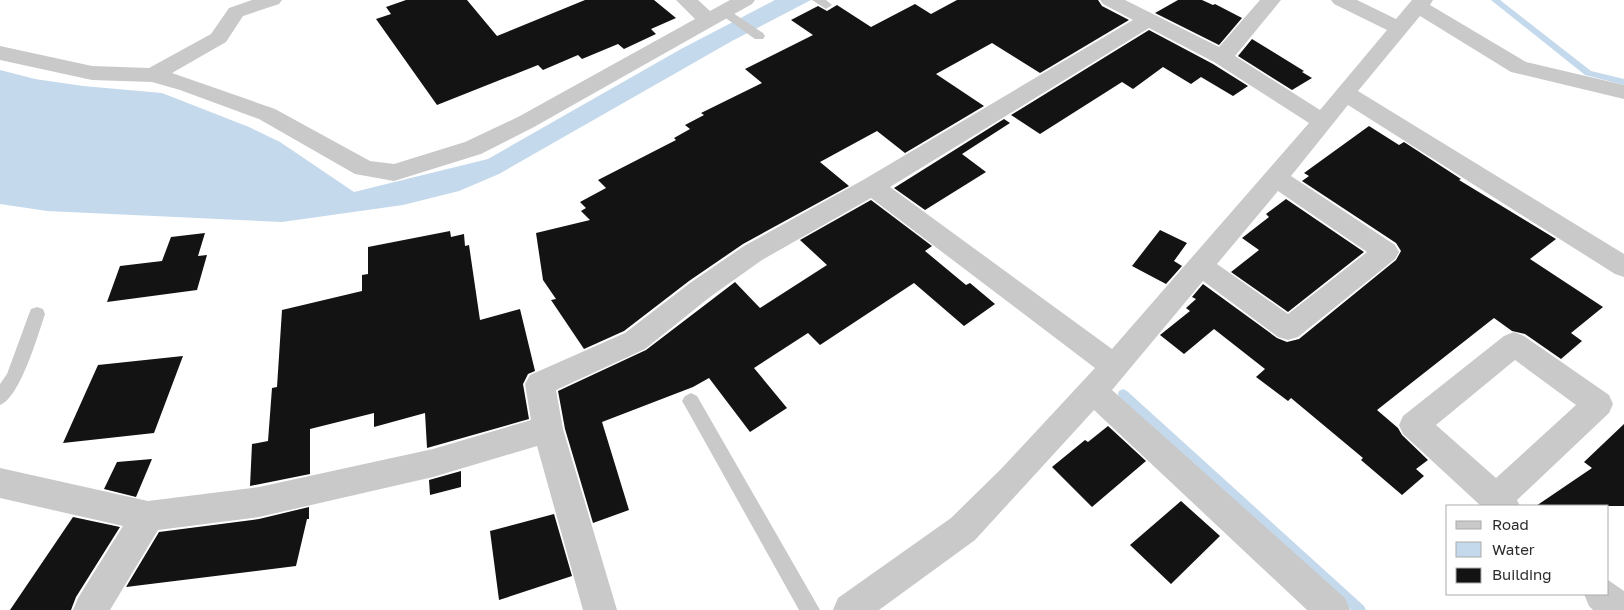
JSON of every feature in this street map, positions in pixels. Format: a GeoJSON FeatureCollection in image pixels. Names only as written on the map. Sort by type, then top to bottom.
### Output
{"type":"FeatureCollection","features":[{"type":"Feature","properties":{"kind":"street"},"geometry":{"type":"LineString","coordinates":[[153,75],[219,38],[236,12],[245,4],[272,0]]}},
{"type":"Feature","properties":{"kind":"street"},"geometry":{"type":"LineString","coordinates":[[686,0],[721,16]]}},
{"type":"Feature","properties":{"kind":"street"},"geometry":{"type":"LineString","coordinates":[[0,54],[92,73],[153,75],[188,85],[267,114],[364,168],[394,173],[473,148],[526,122],[721,16],[746,0]]}},
{"type":"Feature","properties":{"kind":"street"},"geometry":{"type":"LineString","coordinates":[[1110,0],[1222,57],[1323,122]]}},
{"type":"Feature","properties":{"kind":"street"},"geometry":{"type":"LineString","coordinates":[[1222,57],[1271,0]]}},
{"type":"Feature","properties":{"kind":"street"},"geometry":{"type":"LineString","coordinates":[[1341,0],[1399,28]]}},
{"type":"Feature","properties":{"kind":"street"},"geometry":{"type":"LineString","coordinates":[[850,610],[963,528],[1012,479],[1093,390],[1323,122],[1421,3],[1519,67],[1624,92]]}},
{"type":"Feature","properties":{"kind":"street"},"geometry":{"type":"LineString","coordinates":[[600,610],[548,430],[540,384],[635,341],[700,290],[753,253],[872,186],[1148,20]]}},
{"type":"Feature","properties":{"kind":"street"},"geometry":{"type":"LineString","coordinates":[[1345,93],[1624,267]]}},
{"type":"Feature","properties":{"kind":"street"},"geometry":{"type":"LineString","coordinates":[[1200,265],[1288,328],[1386,252],[1276,177]]}},
{"type":"Feature","properties":{"kind":"street"},"geometry":{"type":"LineString","coordinates":[[872,186],[1113,366]]}},
{"type":"Feature","properties":{"kind":"street"},"geometry":{"type":"LineString","coordinates":[[1514,344],[1598,404],[1500,503],[1414,425],[1514,344]]}},
{"type":"Feature","properties":{"kind":"street"},"geometry":{"type":"LineString","coordinates":[[1093,390],[1333,610]]}},
{"type":"Feature","properties":{"kind":"street"},"geometry":{"type":"LineString","coordinates":[[0,483],[148,516],[260,502],[432,463],[548,430]]}},
{"type":"Feature","properties":{"kind":"street"},"geometry":{"type":"LineString","coordinates":[[90,610],[148,516]]}},
{"type":"Feature","properties":{"kind":"street"},"geometry":{"type":"LineString","coordinates":[[1602,595],[1619,610]]}},
{"type":"Feature","properties":{"kind":"lane"},"geometry":{"type":"LineString","coordinates":[[721,16],[756,34]]}},
{"type":"Feature","properties":{"kind":"lane"},"geometry":{"type":"LineString","coordinates":[[0,398],[14,377],[37,314]]}},
{"type":"Feature","properties":{"kind":"lane"},"geometry":{"type":"LineString","coordinates":[[691,401],[810,610]]}},
{"type":"Feature","properties":{"kind":"water"},"geometry":{"type":"Polygon","coordinates":[[[775,0],[811,0],[732,41],[499,174],[459,191],[403,205],[282,222],[47,211],[0,204],[0,70],[35,79],[83,86],[162,93],[249,127],[280,142],[354,192],[488,159],[681,49],[775,0]]]}},
{"type":"Feature","properties":{"kind":"building"},"geometry":{"type":"Polygon","coordinates":[[[406,0],[467,0],[497,36],[585,0],[654,0],[676,18],[651,29],[656,34],[624,49],[618,44],[582,59],[578,55],[543,70],[538,65],[437,105],[376,19],[391,14],[386,7],[406,0]]]}},
{"type":"Feature","properties":{"kind":"building"},"geometry":{"type":"Polygon","coordinates":[[[957,0],[1098,0],[1102,6],[1129,20],[1040,73],[992,43],[936,74],[984,106],[905,153],[877,131],[820,162],[849,186],[743,244],[689,281],[624,331],[584,349],[551,300],[556,299],[543,280],[536,233],[590,220],[581,211],[586,208],[580,202],[606,188],[598,180],[676,140],[674,138],[690,129],[685,125],[704,115],[701,113],[762,83],[745,69],[813,35],[791,20],[818,6],[827,11],[837,5],[871,27],[915,4],[931,14],[957,0]]]}},
{"type":"Feature","properties":{"kind":"building"},"geometry":{"type":"Polygon","coordinates":[[[1178,0],[1202,0],[1213,5],[1215,4],[1242,18],[1219,45],[1155,13],[1178,0]]]}},
{"type":"Feature","properties":{"kind":"building"},"geometry":{"type":"Polygon","coordinates":[[[1149,30],[1213,64],[1248,86],[1233,96],[1201,77],[1191,84],[1163,67],[1133,89],[1122,82],[1040,134],[1011,115],[1149,30]]]}},
{"type":"Feature","properties":{"kind":"building"},"geometry":{"type":"Polygon","coordinates":[[[1252,39],[1304,71],[1302,72],[1312,78],[1292,90],[1238,56],[1252,39]]]}},
{"type":"Feature","properties":{"kind":"building"},"geometry":{"type":"Polygon","coordinates":[[[1004,119],[1010,123],[962,154],[986,172],[925,210],[894,188],[1004,119]]]}},
{"type":"Feature","properties":{"kind":"building"},"geometry":{"type":"Polygon","coordinates":[[[1369,126],[1399,145],[1404,142],[1461,179],[1459,180],[1556,239],[1530,259],[1603,307],[1571,333],[1582,341],[1561,359],[1525,334],[1512,331],[1494,318],[1377,410],[1398,428],[1402,435],[1428,460],[1416,469],[1424,476],[1402,495],[1361,460],[1363,458],[1291,398],[1288,401],[1256,377],[1265,369],[1214,329],[1184,354],[1160,335],[1190,311],[1186,308],[1196,299],[1192,297],[1203,284],[1277,338],[1287,342],[1299,339],[1396,260],[1401,251],[1396,243],[1302,181],[1309,176],[1304,173],[1369,126]]]}},
{"type":"Feature","properties":{"kind":"building"},"geometry":{"type":"Polygon","coordinates":[[[1286,199],[1364,252],[1288,312],[1231,272],[1259,250],[1242,238],[1269,217],[1266,214],[1286,199]]]}},
{"type":"Feature","properties":{"kind":"building"},"geometry":{"type":"Polygon","coordinates":[[[871,200],[932,246],[925,251],[966,285],[970,283],[995,304],[964,326],[914,283],[820,345],[808,333],[754,368],[787,408],[750,432],[709,378],[693,387],[602,422],[629,510],[593,523],[565,429],[558,391],[646,350],[735,282],[760,308],[827,265],[800,240],[871,200]]]}},
{"type":"Feature","properties":{"kind":"building"},"geometry":{"type":"Polygon","coordinates":[[[1160,230],[1187,243],[1174,261],[1182,266],[1166,284],[1132,266],[1160,230]]]}},
{"type":"Feature","properties":{"kind":"building"},"geometry":{"type":"Polygon","coordinates":[[[450,231],[451,237],[464,234],[465,246],[469,245],[480,320],[520,309],[535,371],[528,374],[523,384],[529,419],[427,448],[425,413],[374,427],[374,413],[310,429],[310,474],[250,486],[252,444],[268,441],[272,388],[277,387],[282,310],[362,291],[362,275],[368,274],[368,247],[450,231]]]}},
{"type":"Feature","properties":{"kind":"building"},"geometry":{"type":"Polygon","coordinates":[[[205,233],[198,256],[207,255],[197,290],[107,302],[120,266],[162,261],[171,237],[205,233]]]}},
{"type":"Feature","properties":{"kind":"building"},"geometry":{"type":"Polygon","coordinates":[[[183,356],[154,433],[63,443],[98,365],[183,356]]]}},
{"type":"Feature","properties":{"kind":"building"},"geometry":{"type":"Polygon","coordinates":[[[1624,424],[1624,506],[1537,505],[1592,468],[1584,462],[1624,424]]]}},
{"type":"Feature","properties":{"kind":"building"},"geometry":{"type":"Polygon","coordinates":[[[1108,426],[1146,461],[1092,507],[1052,467],[1085,440],[1088,442],[1108,426]]]}},
{"type":"Feature","properties":{"kind":"building"},"geometry":{"type":"Polygon","coordinates":[[[152,459],[136,497],[104,489],[117,462],[152,459]]]}},
{"type":"Feature","properties":{"kind":"building"},"geometry":{"type":"Polygon","coordinates":[[[461,471],[461,487],[430,495],[429,480],[461,471]]]}},
{"type":"Feature","properties":{"kind":"building"},"geometry":{"type":"Polygon","coordinates":[[[1181,501],[1220,536],[1171,584],[1130,545],[1181,501]]]}},
{"type":"Feature","properties":{"kind":"building"},"geometry":{"type":"Polygon","coordinates":[[[309,507],[309,519],[307,519],[296,566],[126,587],[159,532],[259,519],[309,507]]]}},
{"type":"Feature","properties":{"kind":"building"},"geometry":{"type":"Polygon","coordinates":[[[554,514],[572,576],[499,600],[490,531],[554,514]]]}},
{"type":"Feature","properties":{"kind":"building"},"geometry":{"type":"Polygon","coordinates":[[[73,517],[120,527],[76,597],[71,610],[10,610],[73,517]]]}},
{"type":"Feature","properties":{"kind":"waterway"},"geometry":{"type":"LineString","coordinates":[[1495,0],[1588,73],[1624,82]]}},
{"type":"Feature","properties":{"kind":"waterway"},"geometry":{"type":"LineString","coordinates":[[1123,394],[1360,610]]}}]}
